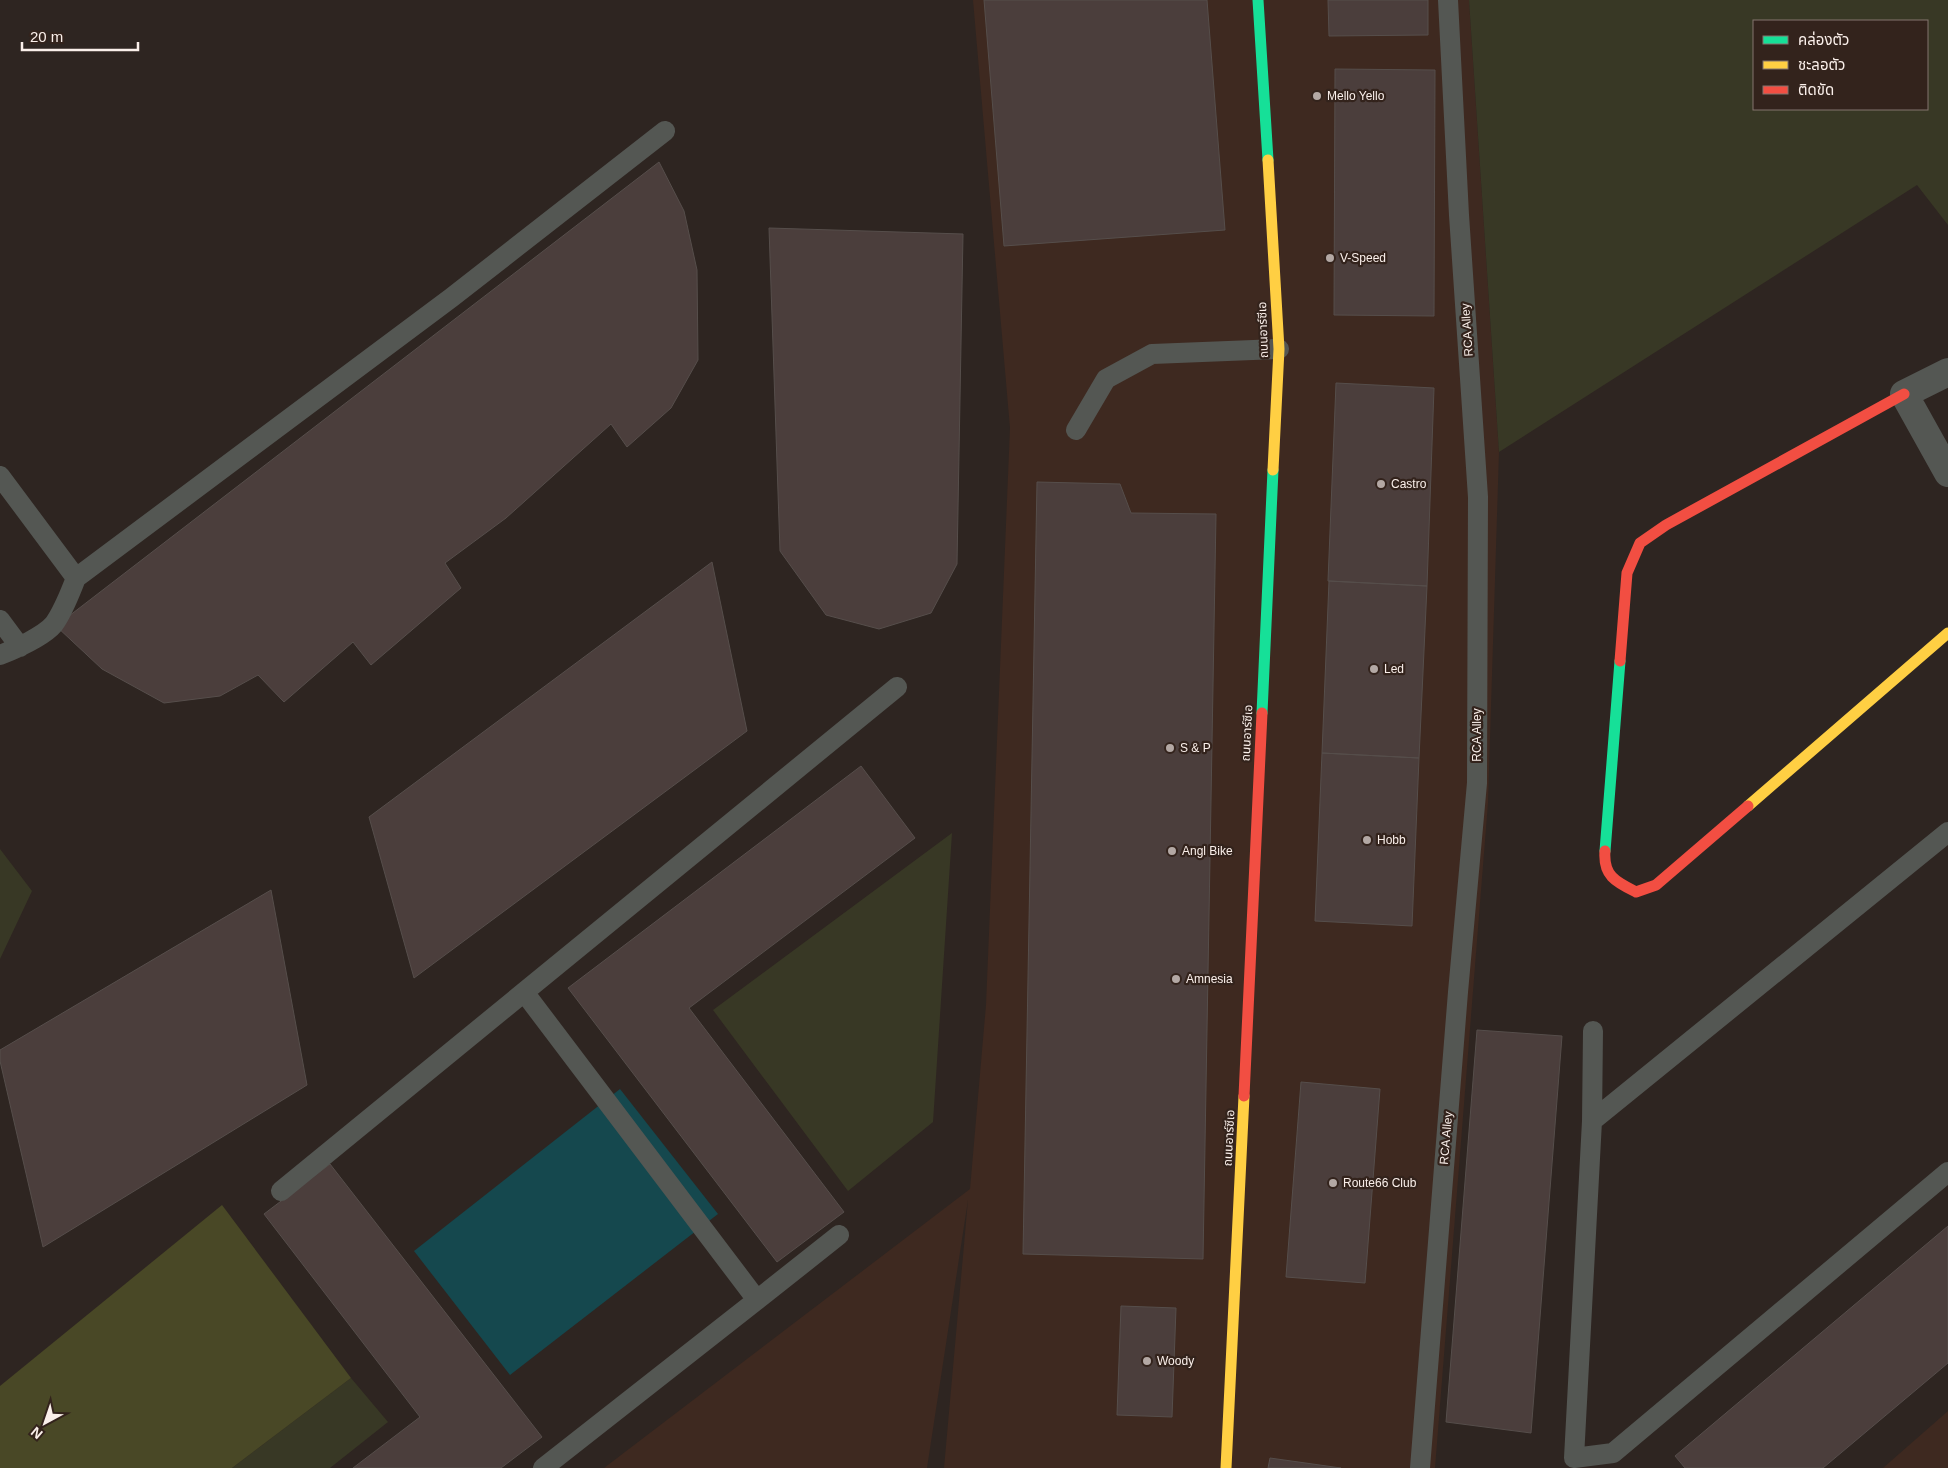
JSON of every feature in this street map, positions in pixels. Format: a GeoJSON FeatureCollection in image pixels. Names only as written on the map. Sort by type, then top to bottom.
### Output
{"type":"FeatureCollection","features":[{"type":"Feature","properties":{"kind":"street","name":"ถนนอาร์ซีเอ"},"geometry":{"type":"LineString","coordinates":[[1226,1468],[1279,349],[1258,0]]}},
{"type":"Feature","properties":{"kind":"street"},"geometry":{"type":"LineString","coordinates":[[1948,372],[1904,394],[1666,525],[1640,543],[1626,573],[1604,865],[1616,882],[1636,892],[1656,885],[1948,633]]}},
{"type":"Feature","properties":{"kind":"street"},"geometry":{"type":"LineString","coordinates":[[1904,394],[1948,473]]}},
{"type":"Feature","properties":{"kind":"lane","name":"RCA Alley"},"geometry":{"type":"LineString","coordinates":[[1420,1468],[1458,992],[1477,783],[1478,497],[1459,215],[1448,0]]}},
{"type":"Feature","properties":{"kind":"lane"},"geometry":{"type":"LineString","coordinates":[[0,655],[20,647],[53,625],[67,601],[76,578],[450,298],[665,131]]}},
{"type":"Feature","properties":{"kind":"lane"},"geometry":{"type":"LineString","coordinates":[[1076,430],[1106,378],[1152,354],[1279,349]]}},
{"type":"Feature","properties":{"kind":"lane"},"geometry":{"type":"LineString","coordinates":[[0,476],[76,578]]}},
{"type":"Feature","properties":{"kind":"lane"},"geometry":{"type":"LineString","coordinates":[[0,620],[20,647]]}},
{"type":"Feature","properties":{"kind":"lane"},"geometry":{"type":"LineString","coordinates":[[281,1191],[897,687]]}},
{"type":"Feature","properties":{"kind":"lane"},"geometry":{"type":"LineString","coordinates":[[1592,1122],[1948,832]]}},
{"type":"Feature","properties":{"kind":"lane"},"geometry":{"type":"LineString","coordinates":[[524,992],[757,1300]]}},
{"type":"Feature","properties":{"kind":"lane"},"geometry":{"type":"LineString","coordinates":[[1593,1031],[1592,1122],[1574,1458],[1613,1453],[1948,1172]]}},
{"type":"Feature","properties":{"kind":"lane"},"geometry":{"type":"LineString","coordinates":[[543,1468],[839,1235]]}},
{"type":"Feature","properties":{"kind":"shaded area"},"geometry":{"type":"Polygon","coordinates":[[[973,0],[1469,0],[1499,452],[1488,803],[1435,1468],[944,1468],[968,1200],[927,1468],[604,1468],[970,1189],[986,1005],[1010,428],[973,0]]]}},
{"type":"Feature","properties":{"kind":"shaded area"},"geometry":{"type":"Polygon","coordinates":[[[222,1205],[351,1378],[232,1468],[0,1468],[0,1386],[222,1205]]]}},
{"type":"Feature","properties":{"kind":"shaded area"},"geometry":{"type":"Polygon","coordinates":[[[1948,1411],[1948,1468],[1883,1468],[1948,1411]]]}},
{"type":"Feature","properties":{"kind":"green space"},"geometry":{"type":"Polygon","coordinates":[[[1469,0],[1948,0],[1948,225],[1917,185],[1499,452],[1469,0]]]}},
{"type":"Feature","properties":{"kind":"green space"},"geometry":{"type":"Polygon","coordinates":[[[952,833],[933,1122],[848,1191],[713,1010],[952,833]]]}},
{"type":"Feature","properties":{"kind":"green space"},"geometry":{"type":"Polygon","coordinates":[[[0,849],[32,891],[0,959],[0,849]]]}},
{"type":"Feature","properties":{"kind":"green space"},"geometry":{"type":"Polygon","coordinates":[[[351,1378],[388,1422],[330,1468],[232,1468],[351,1378]]]}},
{"type":"Feature","properties":{"kind":"water"},"geometry":{"type":"Polygon","coordinates":[[[620,1089],[718,1214],[510,1375],[414,1251],[620,1089]]]}},
{"type":"Feature","properties":{"kind":"building"},"geometry":{"type":"Polygon","coordinates":[[[984,0],[1207,0],[1225,230],[1004,246],[984,0]]]}},
{"type":"Feature","properties":{"kind":"building"},"geometry":{"type":"Polygon","coordinates":[[[1328,0],[1428,0],[1428,35],[1329,36],[1328,0]]]}},
{"type":"Feature","properties":{"kind":"building"},"geometry":{"type":"Polygon","coordinates":[[[1335,69],[1435,70],[1434,316],[1334,315],[1335,69]]]}},
{"type":"Feature","properties":{"kind":"building"},"geometry":{"type":"Polygon","coordinates":[[[659,162],[684,211],[697,270],[698,360],[671,408],[627,447],[611,424],[506,518],[445,563],[461,588],[371,665],[353,642],[284,702],[258,675],[220,696],[164,703],[102,669],[56,626],[659,162]]]}},
{"type":"Feature","properties":{"kind":"building"},"geometry":{"type":"Polygon","coordinates":[[[769,228],[963,234],[957,564],[931,613],[879,629],[826,615],[780,551],[769,228]]]}},
{"type":"Feature","properties":{"kind":"building","name":"Castro"},"geometry":{"type":"Polygon","coordinates":[[[1336,383],[1434,388],[1427,586],[1328,581],[1336,383]]]}},
{"type":"Feature","properties":{"kind":"building"},"geometry":{"type":"Polygon","coordinates":[[[1037,482],[1120,484],[1131,513],[1216,514],[1203,1259],[1023,1254],[1037,482]]]}},
{"type":"Feature","properties":{"kind":"building"},"geometry":{"type":"Polygon","coordinates":[[[712,562],[747,731],[414,978],[369,817],[712,562]]]}},
{"type":"Feature","properties":{"kind":"building","name":"Led"},"geometry":{"type":"Polygon","coordinates":[[[1329,581],[1427,586],[1419,758],[1322,753],[1329,581]]]}},
{"type":"Feature","properties":{"kind":"building","name":"Hobb"},"geometry":{"type":"Polygon","coordinates":[[[1322,753],[1419,758],[1412,926],[1315,921],[1322,753]]]}},
{"type":"Feature","properties":{"kind":"building"},"geometry":{"type":"Polygon","coordinates":[[[861,766],[915,838],[689,1008],[844,1212],[777,1262],[568,988],[861,766]]]}},
{"type":"Feature","properties":{"kind":"building"},"geometry":{"type":"Polygon","coordinates":[[[271,890],[307,1085],[43,1247],[0,1061],[0,1050],[271,890]]]}},
{"type":"Feature","properties":{"kind":"building"},"geometry":{"type":"Polygon","coordinates":[[[1477,1030],[1562,1036],[1531,1433],[1446,1422],[1477,1030]]]}},
{"type":"Feature","properties":{"kind":"building","name":"Route66 Club"},"geometry":{"type":"Polygon","coordinates":[[[1301,1082],[1380,1089],[1365,1283],[1286,1277],[1301,1082]]]}},
{"type":"Feature","properties":{"kind":"building"},"geometry":{"type":"Polygon","coordinates":[[[330,1164],[542,1437],[501,1468],[353,1468],[420,1417],[264,1214],[330,1164]]]}},
{"type":"Feature","properties":{"kind":"building"},"geometry":{"type":"Polygon","coordinates":[[[1948,1226],[1948,1363],[1823,1468],[1685,1468],[1675,1456],[1948,1226]]]}},
{"type":"Feature","properties":{"kind":"building","name":"Woody"},"geometry":{"type":"Polygon","coordinates":[[[1121,1306],[1176,1308],[1172,1417],[1117,1415],[1121,1306]]]}},
{"type":"Feature","properties":{"kind":"building"},"geometry":{"type":"Polygon","coordinates":[[[1270,1458],[1341,1468],[1268,1468],[1270,1458]]]}},
{"type":"Feature","properties":{"kind":"traffic: fast"},"geometry":{"type":"LineString","coordinates":[[1258,0],[1268,160]]}},
{"type":"Feature","properties":{"kind":"traffic: fast"},"geometry":{"type":"LineString","coordinates":[[1262,713],[1273,470]]}},
{"type":"Feature","properties":{"kind":"traffic: fast"},"geometry":{"type":"LineString","coordinates":[[1605,851],[1620,661]]}},
{"type":"Feature","properties":{"kind":"traffic: slow"},"geometry":{"type":"LineString","coordinates":[[1268,160],[1279,349],[1273,470]]}},
{"type":"Feature","properties":{"kind":"traffic: slow"},"geometry":{"type":"LineString","coordinates":[[1748,806],[1948,633]]}},
{"type":"Feature","properties":{"kind":"traffic: slow"},"geometry":{"type":"LineString","coordinates":[[1226,1468],[1244,1096]]}},
{"type":"Feature","properties":{"kind":"traffic: jam"},"geometry":{"type":"LineString","coordinates":[[1620,661],[1627,573],[1640,543],[1666,525],[1904,394]]}},
{"type":"Feature","properties":{"kind":"traffic: jam"},"geometry":{"type":"LineString","coordinates":[[1244,1096],[1262,713]]}},
{"type":"Feature","properties":{"kind":"traffic: jam"},"geometry":{"type":"LineString","coordinates":[[1605,851],[1606,867],[1612,877],[1636,892],[1656,885],[1748,806]]}},
{"type":"Feature","properties":{"kind":"place","name":"Mello Yello"},"geometry":{"type":"Point","coordinates":[1317,96]}},
{"type":"Feature","properties":{"kind":"place","name":"V-Speed"},"geometry":{"type":"Point","coordinates":[1330,258]}},
{"type":"Feature","properties":{"kind":"place","name":"Castro"},"geometry":{"type":"Point","coordinates":[1381,484]}},
{"type":"Feature","properties":{"kind":"place","name":"Led"},"geometry":{"type":"Point","coordinates":[1374,669]}},
{"type":"Feature","properties":{"kind":"place","name":"S & P"},"geometry":{"type":"Point","coordinates":[1170,748]}},
{"type":"Feature","properties":{"kind":"place","name":"Hobb"},"geometry":{"type":"Point","coordinates":[1367,840]}},
{"type":"Feature","properties":{"kind":"place","name":"Angl Bike"},"geometry":{"type":"Point","coordinates":[1172,851]}},
{"type":"Feature","properties":{"kind":"place","name":"Amnesia"},"geometry":{"type":"Point","coordinates":[1176,979]}},
{"type":"Feature","properties":{"kind":"place","name":"Route66 Club"},"geometry":{"type":"Point","coordinates":[1333,1183]}},
{"type":"Feature","properties":{"kind":"place","name":"Woody"},"geometry":{"type":"Point","coordinates":[1147,1361]}}]}
